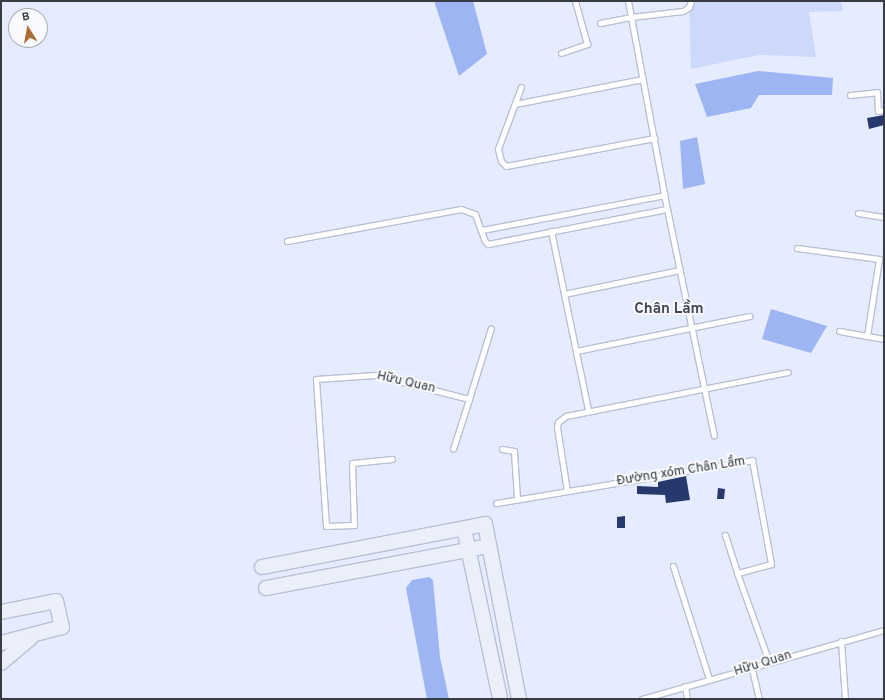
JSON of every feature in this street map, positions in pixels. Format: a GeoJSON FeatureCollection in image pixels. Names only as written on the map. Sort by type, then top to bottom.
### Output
{"type":"FeatureCollection","features":[{"type":"Feature","properties":{"kind":"street"},"geometry":{"type":"LineString","coordinates":[[262,567],[485,524],[519,699]]}},
{"type":"Feature","properties":{"kind":"street"},"geometry":{"type":"LineString","coordinates":[[464,529],[500,699]]}},
{"type":"Feature","properties":{"kind":"street"},"geometry":{"type":"LineString","coordinates":[[266,588],[489,546]]}},
{"type":"Feature","properties":{"kind":"street"},"geometry":{"type":"LineString","coordinates":[[1,612],[56,601],[62,627],[1,643]]}},
{"type":"Feature","properties":{"kind":"street"},"geometry":{"type":"LineString","coordinates":[[1,605],[17,609]]}},
{"type":"Feature","properties":{"kind":"street"},"geometry":{"type":"LineString","coordinates":[[1,663],[17,647],[40,632]]}},
{"type":"Feature","properties":{"kind":"lane"},"geometry":{"type":"LineString","coordinates":[[561,53],[587,44],[575,1]]}},
{"type":"Feature","properties":{"kind":"lane"},"geometry":{"type":"LineString","coordinates":[[628,1],[667,209],[714,435]]}},
{"type":"Feature","properties":{"kind":"lane"},"geometry":{"type":"LineString","coordinates":[[600,23],[631,17],[683,11],[689,7],[690,1]]}},
{"type":"Feature","properties":{"kind":"lane"},"geometry":{"type":"LineString","coordinates":[[515,104],[643,79]]}},
{"type":"Feature","properties":{"kind":"lane"},"geometry":{"type":"LineString","coordinates":[[521,87],[498,149],[501,161],[506,166],[654,138]]}},
{"type":"Feature","properties":{"kind":"lane"},"geometry":{"type":"LineString","coordinates":[[850,95],[877,92],[878,111],[884,110]]}},
{"type":"Feature","properties":{"kind":"lane"},"geometry":{"type":"LineString","coordinates":[[482,230],[665,195]]}},
{"type":"Feature","properties":{"kind":"lane"},"geometry":{"type":"LineString","coordinates":[[287,241],[461,209],[475,214],[482,230],[484,241],[488,244],[667,209]]}},
{"type":"Feature","properties":{"kind":"lane"},"geometry":{"type":"LineString","coordinates":[[858,212],[884,217]]}},
{"type":"Feature","properties":{"kind":"lane"},"geometry":{"type":"LineString","coordinates":[[551,231],[588,410]]}},
{"type":"Feature","properties":{"kind":"lane"},"geometry":{"type":"LineString","coordinates":[[797,248],[879,259],[867,336]]}},
{"type":"Feature","properties":{"kind":"lane"},"geometry":{"type":"LineString","coordinates":[[564,294],[680,270]]}},
{"type":"Feature","properties":{"kind":"lane"},"geometry":{"type":"LineString","coordinates":[[576,351],[749,316]]}},
{"type":"Feature","properties":{"kind":"lane"},"geometry":{"type":"LineString","coordinates":[[452,449],[491,328]]}},
{"type":"Feature","properties":{"kind":"lane"},"geometry":{"type":"LineString","coordinates":[[839,331],[884,340]]}},
{"type":"Feature","properties":{"kind":"lane"},"geometry":{"type":"LineString","coordinates":[[567,491],[557,427],[561,418],[588,410],[788,372]]}},
{"type":"Feature","properties":{"kind":"lane","name":"Hữu Quan"},"geometry":{"type":"LineString","coordinates":[[392,459],[352,463],[354,525],[326,526],[316,378],[375,375],[469,399]]}},
{"type":"Feature","properties":{"kind":"lane"},"geometry":{"type":"LineString","coordinates":[[502,449],[514,451],[517,499]]}},
{"type":"Feature","properties":{"kind":"lane","name":"Đường xóm Chân Lầm"},"geometry":{"type":"LineString","coordinates":[[496,503],[752,460],[771,564],[737,573]]}},
{"type":"Feature","properties":{"kind":"lane"},"geometry":{"type":"LineString","coordinates":[[725,535],[769,662]]}},
{"type":"Feature","properties":{"kind":"lane"},"geometry":{"type":"LineString","coordinates":[[672,566],[709,679]]}},
{"type":"Feature","properties":{"kind":"lane","name":"Hữu Quan"},"geometry":{"type":"LineString","coordinates":[[642,699],[709,679],[752,669],[769,662],[884,630]]}},
{"type":"Feature","properties":{"kind":"lane"},"geometry":{"type":"LineString","coordinates":[[842,641],[845,699]]}},
{"type":"Feature","properties":{"kind":"lane"},"geometry":{"type":"LineString","coordinates":[[752,669],[759,699]]}},
{"type":"Feature","properties":{"kind":"lane"},"geometry":{"type":"LineString","coordinates":[[685,686],[687,699]]}},
{"type":"Feature","properties":{"kind":"shaded area"},"geometry":{"type":"Polygon","coordinates":[[[689,1],[841,1],[843,11],[809,12],[816,57],[759,55],[691,69],[689,1]]]}},
{"type":"Feature","properties":{"kind":"water"},"geometry":{"type":"Polygon","coordinates":[[[434,1],[473,1],[487,54],[459,76],[434,1]]]}},
{"type":"Feature","properties":{"kind":"water"},"geometry":{"type":"Polygon","coordinates":[[[758,71],[833,78],[832,95],[759,95],[751,108],[707,117],[695,84],[758,71]]]}},
{"type":"Feature","properties":{"kind":"water"},"geometry":{"type":"Polygon","coordinates":[[[697,137],[705,184],[683,189],[680,141],[697,137]]]}},
{"type":"Feature","properties":{"kind":"water"},"geometry":{"type":"Polygon","coordinates":[[[771,309],[827,326],[811,353],[762,339],[771,309]]]}},
{"type":"Feature","properties":{"kind":"water"},"geometry":{"type":"Polygon","coordinates":[[[429,577],[433,580],[440,657],[449,699],[427,699],[406,588],[412,580],[429,577]]]}},
{"type":"Feature","properties":{"kind":"building"},"geometry":{"type":"Polygon","coordinates":[[[884,115],[884,125],[869,129],[867,118],[884,115]]]}},
{"type":"Feature","properties":{"kind":"building"},"geometry":{"type":"Polygon","coordinates":[[[686,476],[690,500],[666,503],[665,495],[637,494],[637,486],[658,487],[658,482],[686,476]]]}},
{"type":"Feature","properties":{"kind":"building"},"geometry":{"type":"Polygon","coordinates":[[[718,488],[725,489],[724,499],[717,499],[718,488]]]}},
{"type":"Feature","properties":{"kind":"building"},"geometry":{"type":"Polygon","coordinates":[[[625,516],[625,528],[617,528],[617,517],[625,516]]]}},
{"type":"Feature","properties":{"kind":"district","name":"Chân Lầm"},"geometry":{"type":"Point","coordinates":[669,310]}}]}
